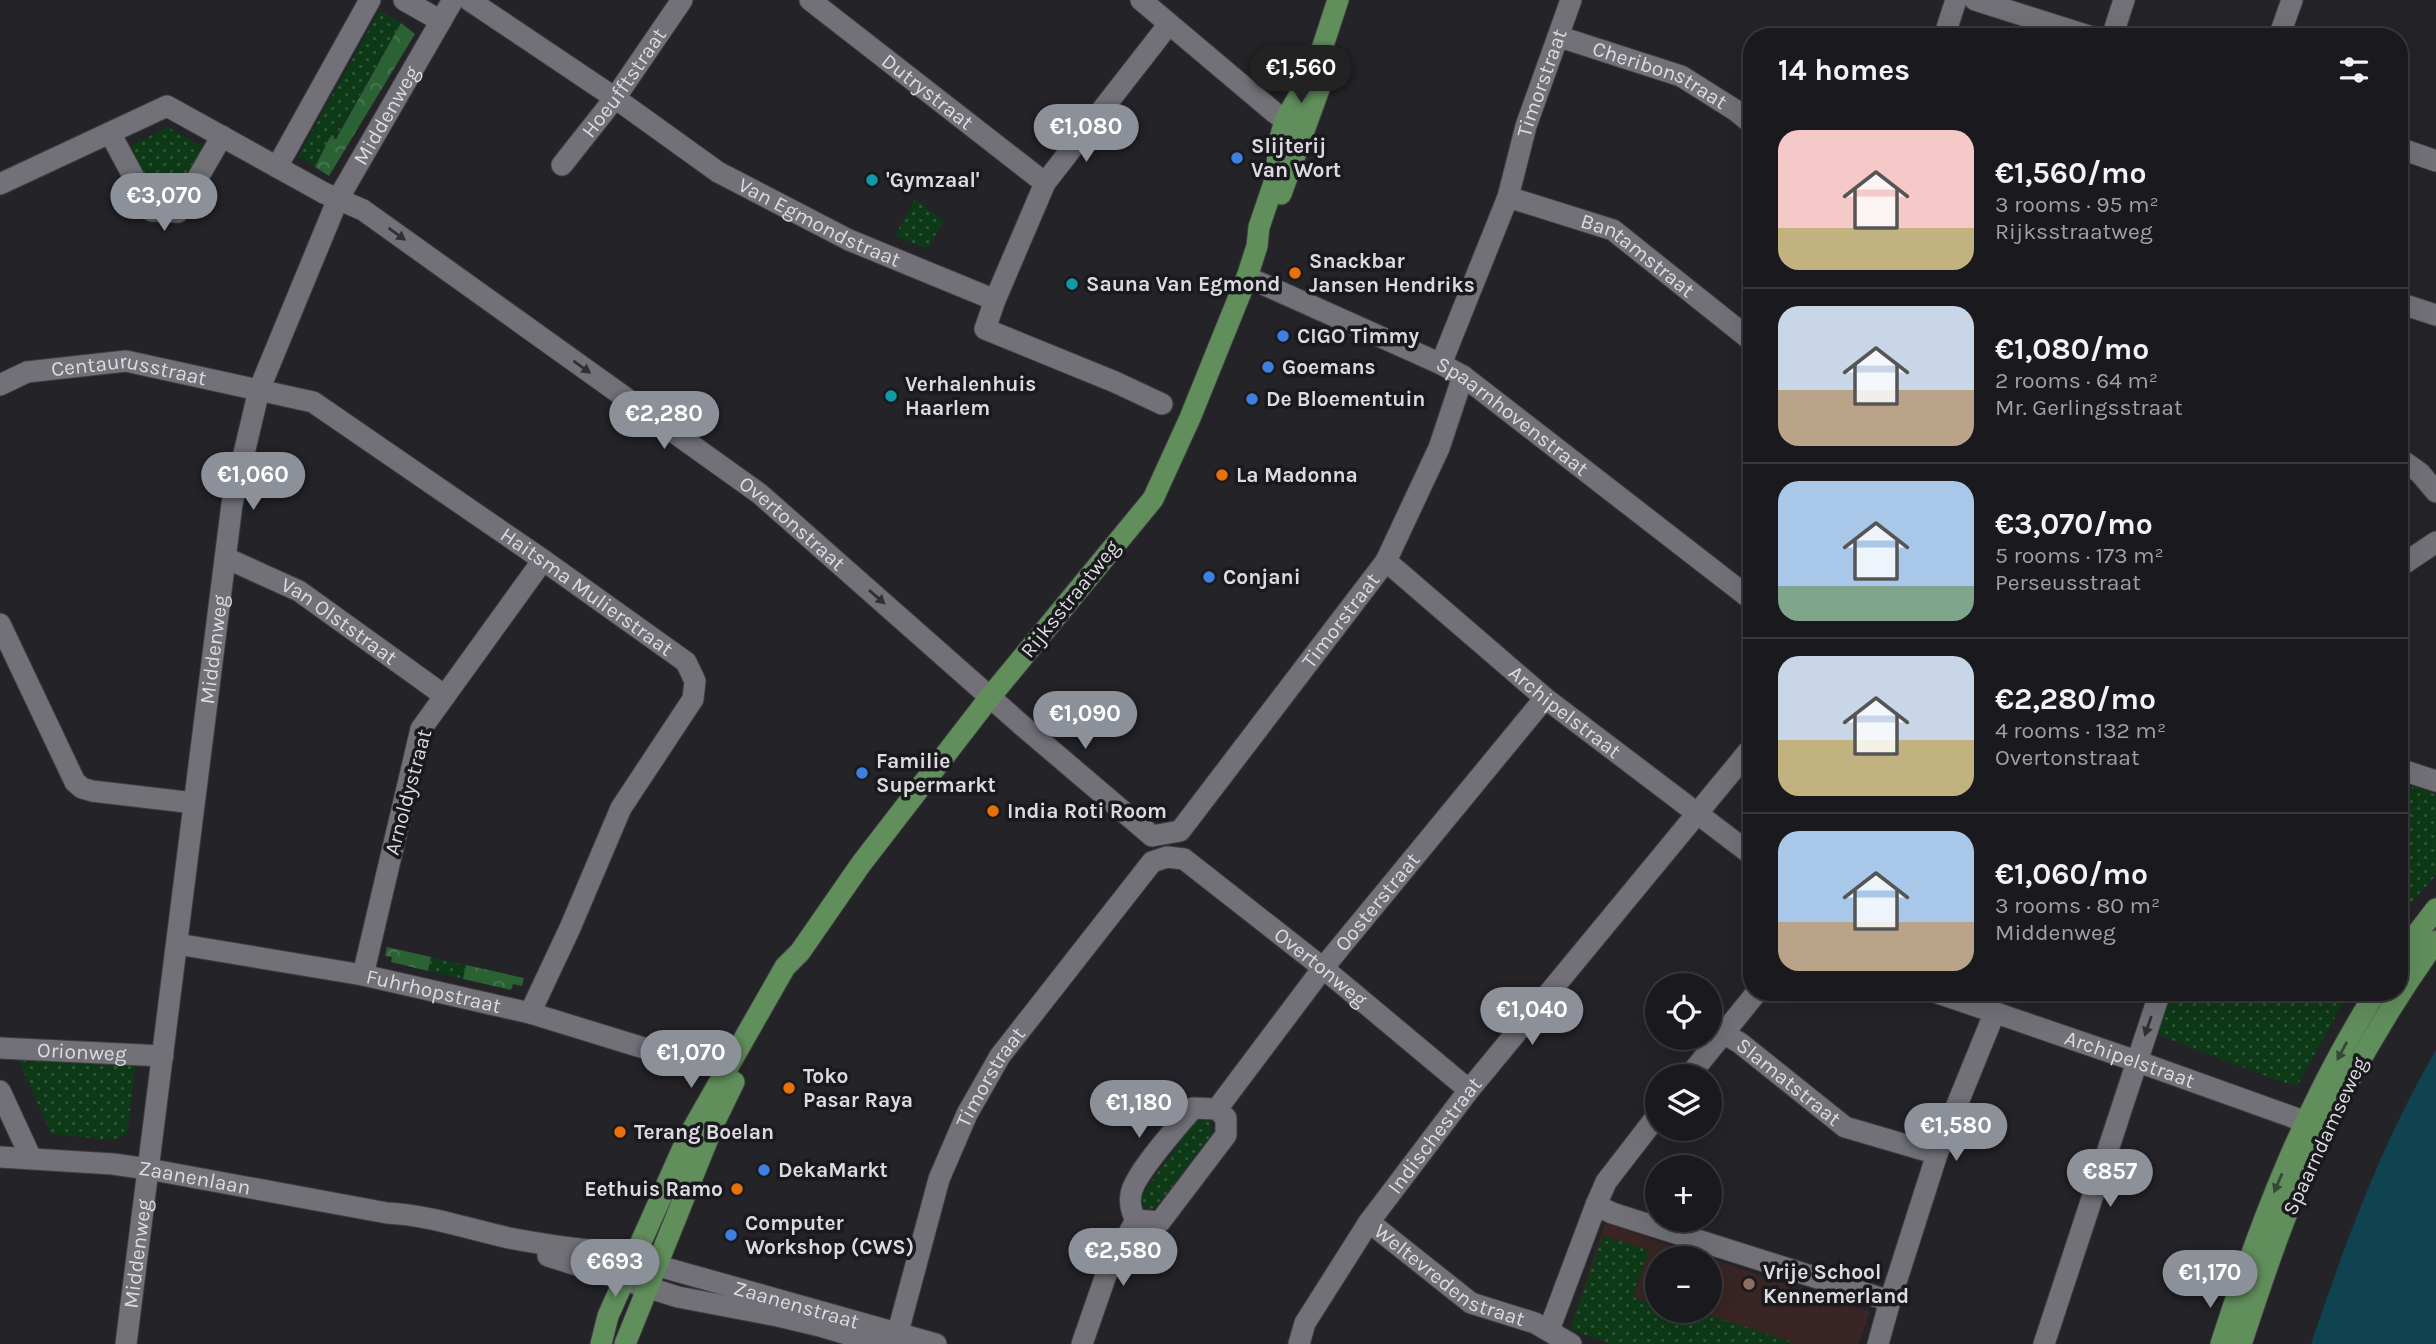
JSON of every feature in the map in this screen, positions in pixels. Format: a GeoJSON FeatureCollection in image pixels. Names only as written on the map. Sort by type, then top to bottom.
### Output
{"type":"FeatureCollection","features":[{"type":"Feature","properties":{"kind":"main road","name":"Rijksstraatweg"},"geometry":{"type":"LineString","coordinates":[[601,1344],[608,1316],[687,1139],[785,967],[800,952],[861,864],[990,697],[1153,499],[1191,418],[1247,277],[1259,227],[1274,183],[1285,120],[1316,67],[1338,0]]}},
{"type":"Feature","properties":{"kind":"main road","name":"Rijksstraatweg"},"geometry":{"type":"LineString","coordinates":[[1256,246],[1268,230],[1350,0]]}},
{"type":"Feature","properties":{"kind":"main road"},"geometry":{"type":"LineString","coordinates":[[2408,945],[2436,909]]}},
{"type":"Feature","properties":{"kind":"main road","name":"Spaarndamseweg"},"geometry":{"type":"LineString","coordinates":[[2408,976],[2436,941]]}},
{"type":"Feature","properties":{"kind":"main road","name":"Rijksstraatweg"},"geometry":{"type":"LineString","coordinates":[[625,1344],[715,1121],[793,972],[800,952]]}},
{"type":"Feature","properties":{"kind":"main road","name":"Spaarndamseweg"},"geometry":{"type":"LineString","coordinates":[[2241,1344],[2315,1125],[2357,1023],[2370,1001]]}},
{"type":"Feature","properties":{"kind":"main road","name":"Spaarndamseweg"},"geometry":{"type":"LineString","coordinates":[[2221,1344],[2260,1224],[2315,1125],[2375,1033],[2392,1001]]}},
{"type":"Feature","properties":{"kind":"street"},"geometry":{"type":"LineString","coordinates":[[277,167],[370,0]]}},
{"type":"Feature","properties":{"kind":"street"},"geometry":{"type":"LineString","coordinates":[[404,0],[441,21]]}},
{"type":"Feature","properties":{"kind":"street","name":"Middenweg"},"geometry":{"type":"LineString","coordinates":[[126,1344],[232,504],[258,390],[338,199],[453,0]]}},
{"type":"Feature","properties":{"kind":"street","name":"Van Egmondstraat"},"geometry":{"type":"LineString","coordinates":[[469,0],[615,97],[718,172],[849,240],[995,299]]}},
{"type":"Feature","properties":{"kind":"street","name":"Hoeufftstraat"},"geometry":{"type":"LineString","coordinates":[[562,165],[615,97],[682,0]]}},
{"type":"Feature","properties":{"kind":"street","name":"Dutrystraat"},"geometry":{"type":"LineString","coordinates":[[810,0],[1045,183]]}},
{"type":"Feature","properties":{"kind":"street"},"geometry":{"type":"LineString","coordinates":[[1141,0],[1285,120],[1304,132]]}},
{"type":"Feature","properties":{"kind":"street","name":"Timorstraat"},"geometry":{"type":"LineString","coordinates":[[1441,364],[1508,197],[1526,126],[1571,0]]}},
{"type":"Feature","properties":{"kind":"street"},"geometry":{"type":"LineString","coordinates":[[1947,28],[1956,0]]}},
{"type":"Feature","properties":{"kind":"street"},"geometry":{"type":"LineString","coordinates":[[1975,0],[2064,28]]}},
{"type":"Feature","properties":{"kind":"street"},"geometry":{"type":"LineString","coordinates":[[2115,28],[2124,0]]}},
{"type":"Feature","properties":{"kind":"street"},"geometry":{"type":"LineString","coordinates":[[2282,28],[2292,0]]}},
{"type":"Feature","properties":{"kind":"street"},"geometry":{"type":"LineString","coordinates":[[1162,404],[985,329],[995,299],[1045,183],[1169,24]]}},
{"type":"Feature","properties":{"kind":"street","name":"Cheribonstraat"},"geometry":{"type":"LineString","coordinates":[[1560,37],[1681,76],[1743,117]]}},
{"type":"Feature","properties":{"kind":"street","name":"Overtonstraat"},"geometry":{"type":"LineString","coordinates":[[110,133],[167,106],[277,167],[363,210],[760,494],[990,697]]}},
{"type":"Feature","properties":{"kind":"street"},"geometry":{"type":"LineString","coordinates":[[0,184],[110,133],[152,211],[178,212],[222,136]]}},
{"type":"Feature","properties":{"kind":"street"},"geometry":{"type":"LineString","coordinates":[[2408,151],[2436,161]]}},
{"type":"Feature","properties":{"kind":"street","name":"Bantamstraat"},"geometry":{"type":"LineString","coordinates":[[1508,197],[1613,230],[1743,334]]}},
{"type":"Feature","properties":{"kind":"street","name":"Spaarnhovenstraat"},"geometry":{"type":"LineString","coordinates":[[1247,277],[1463,376],[1743,593]]}},
{"type":"Feature","properties":{"kind":"street"},"geometry":{"type":"LineString","coordinates":[[2408,306],[2436,315]]}},
{"type":"Feature","properties":{"kind":"street","name":"Centaurusstraat"},"geometry":{"type":"LineString","coordinates":[[0,385],[27,372],[126,361],[258,390]]}},
{"type":"Feature","properties":{"kind":"street","name":"Timorstraat"},"geometry":{"type":"LineString","coordinates":[[990,697],[1152,836],[1180,831],[1386,561],[1439,448],[1463,376]]}},
{"type":"Feature","properties":{"kind":"street","name":"Haitsma Mulierstraat"},"geometry":{"type":"LineString","coordinates":[[258,390],[313,402],[543,559],[686,662],[695,681],[693,699],[621,808],[530,1013]]}},
{"type":"Feature","properties":{"kind":"street"},"geometry":{"type":"LineString","coordinates":[[2408,464],[2420,473],[2436,492]]}},
{"type":"Feature","properties":{"kind":"street"},"geometry":{"type":"LineString","coordinates":[[2408,561],[2436,542]]}},
{"type":"Feature","properties":{"kind":"street","name":"Van Olststraat"},"geometry":{"type":"LineString","coordinates":[[226,558],[299,591],[445,696]]}},
{"type":"Feature","properties":{"kind":"street","name":"Arnoldystraat"},"geometry":{"type":"LineString","coordinates":[[363,975],[421,729],[543,559]]}},
{"type":"Feature","properties":{"kind":"street","name":"Archipelstraat"},"geometry":{"type":"LineString","coordinates":[[1386,561],[1545,698],[1743,848]]}},
{"type":"Feature","properties":{"kind":"street"},"geometry":{"type":"LineString","coordinates":[[0,624],[75,782],[82,788],[92,790],[194,803]]}},
{"type":"Feature","properties":{"kind":"street","name":"Oosterstraat"},"geometry":{"type":"LineString","coordinates":[[1217,1108],[1323,968],[1545,698]]}},
{"type":"Feature","properties":{"kind":"street","name":"Indischestraat"},"geometry":{"type":"LineString","coordinates":[[1299,1344],[1306,1324],[1368,1222],[1469,1090],[1743,758]]}},
{"type":"Feature","properties":{"kind":"street"},"geometry":{"type":"LineString","coordinates":[[2408,776],[2436,781]]}},
{"type":"Feature","properties":{"kind":"street","name":"Timorstraat"},"geometry":{"type":"LineString","coordinates":[[897,1338],[939,1179],[967,1114],[1000,1056],[1152,863],[1167,857]]}},
{"type":"Feature","properties":{"kind":"street","name":"Overtonweg"},"geometry":{"type":"LineString","coordinates":[[1167,857],[1184,859],[1323,968],[1469,1090]]}},
{"type":"Feature","properties":{"kind":"street","name":"Fuhrhopstraat"},"geometry":{"type":"LineString","coordinates":[[177,944],[363,975],[530,1013],[686,1061]]}},
{"type":"Feature","properties":{"kind":"street"},"geometry":{"type":"LineString","coordinates":[[1698,1064],[1750,1001]]}},
{"type":"Feature","properties":{"kind":"street","name":"Archipelstraat"},"geometry":{"type":"LineString","coordinates":[[1959,1001],[2315,1125]]}},
{"type":"Feature","properties":{"kind":"street"},"geometry":{"type":"LineString","coordinates":[[2044,1344],[2157,1001]]}},
{"type":"Feature","properties":{"kind":"street"},"geometry":{"type":"LineString","coordinates":[[1878,1344],[1937,1154],[1994,1014]]}},
{"type":"Feature","properties":{"kind":"street","name":"Slamatstraat"},"geometry":{"type":"LineString","coordinates":[[1723,1033],[1740,1043],[1845,1127],[1937,1154]]}},
{"type":"Feature","properties":{"kind":"street","name":"Orionweg"},"geometry":{"type":"LineString","coordinates":[[0,1048],[163,1056]]}},
{"type":"Feature","properties":{"kind":"street"},"geometry":{"type":"LineString","coordinates":[[0,1091],[31,1158]]}},
{"type":"Feature","properties":{"kind":"street"},"geometry":{"type":"LineString","coordinates":[[1193,1108],[1217,1108],[1226,1118],[1226,1135],[1160,1222],[1136,1220],[1131,1210],[1131,1191],[1156,1152],[1193,1108]]}},
{"type":"Feature","properties":{"kind":"street"},"geometry":{"type":"LineString","coordinates":[[1549,1330],[1606,1182],[1645,1132]]}},
{"type":"Feature","properties":{"kind":"street","name":"Zaanenlaan"},"geometry":{"type":"LineString","coordinates":[[0,1157],[113,1164],[148,1169],[387,1213],[408,1214],[546,1244],[605,1251],[648,1287]]}},
{"type":"Feature","properties":{"kind":"street"},"geometry":{"type":"LineString","coordinates":[[1596,1205],[1612,1213],[1890,1301]]}},
{"type":"Feature","properties":{"kind":"street"},"geometry":{"type":"LineString","coordinates":[[1082,1344],[1106,1275],[1136,1220]]}},
{"type":"Feature","properties":{"kind":"street","name":"Weltevredenstraat"},"geometry":{"type":"LineString","coordinates":[[1368,1222],[1471,1303],[1535,1323],[1571,1344]]}},
{"type":"Feature","properties":{"kind":"street","name":"Zaanenstraat"},"geometry":{"type":"LineString","coordinates":[[657,1267],[897,1338],[936,1344]]}},
{"type":"Feature","properties":{"kind":"street","name":"Zaanenlaan"},"geometry":{"type":"LineString","coordinates":[[628,1270],[657,1267]]}},
{"type":"Feature","properties":{"kind":"street","name":"Zaanenstraat"},"geometry":{"type":"LineString","coordinates":[[648,1287],[678,1297],[820,1326],[880,1344]]}},
{"type":"Feature","properties":{"kind":"shaded area","name":"Vrije School Kennemerland"},"geometry":{"type":"Polygon","coordinates":[[[1605,1223],[1673,1246],[1645,1246],[1645,1323],[1722,1323],[1722,1262],[1870,1312],[1859,1344],[1611,1344],[1570,1329],[1605,1223]]]}},
{"type":"Feature","properties":{"kind":"green space"},"geometry":{"type":"Polygon","coordinates":[[[380,10],[401,23],[335,139],[330,138],[315,167],[298,156],[380,10]]]}},
{"type":"Feature","properties":{"kind":"green space"},"geometry":{"type":"Polygon","coordinates":[[[401,23],[415,34],[329,176],[315,167],[330,137],[336,139],[401,23]]]}},
{"type":"Feature","properties":{"kind":"green space"},"geometry":{"type":"Polygon","coordinates":[[[167,127],[205,148],[173,202],[158,201],[129,147],[167,127]]]}},
{"type":"Feature","properties":{"kind":"green space"},"geometry":{"type":"Polygon","coordinates":[[[915,199],[944,221],[927,249],[895,236],[915,199]]]}},
{"type":"Feature","properties":{"kind":"green space"},"geometry":{"type":"Polygon","coordinates":[[[2413,784],[2436,795],[2436,875],[2408,907],[2408,799],[2413,784]]]}},
{"type":"Feature","properties":{"kind":"green space"},"geometry":{"type":"Polygon","coordinates":[[[387,947],[431,957],[428,971],[391,962],[392,957],[385,956],[387,947]]]}},
{"type":"Feature","properties":{"kind":"green space"},"geometry":{"type":"Polygon","coordinates":[[[431,957],[466,965],[463,979],[428,971],[431,957]]]}},
{"type":"Feature","properties":{"kind":"green space"},"geometry":{"type":"Polygon","coordinates":[[[466,965],[524,978],[522,986],[513,984],[511,990],[463,979],[466,965]]]}},
{"type":"Feature","properties":{"kind":"green space"},"geometry":{"type":"Polygon","coordinates":[[[2169,1001],[2344,1001],[2297,1086],[2156,1034],[2169,1001]]]}},
{"type":"Feature","properties":{"kind":"green space"},"geometry":{"type":"Polygon","coordinates":[[[17,1056],[136,1064],[127,1134],[112,1140],[51,1134],[17,1056]]]}},
{"type":"Feature","properties":{"kind":"green space"},"geometry":{"type":"Polygon","coordinates":[[[1206,1119],[1212,1124],[1212,1134],[1156,1208],[1148,1209],[1142,1204],[1141,1195],[1196,1121],[1206,1119]]]}},
{"type":"Feature","properties":{"kind":"green space"},"geometry":{"type":"Polygon","coordinates":[[[1603,1236],[1645,1249],[1645,1262],[1633,1297],[1645,1301],[1645,1323],[1722,1323],[1722,1319],[1791,1342],[1611,1344],[1570,1329],[1603,1236]]]}},
{"type":"Feature","properties":{"kind":"water"},"geometry":{"type":"Polygon","coordinates":[[[2436,1050],[2436,1344],[2311,1344],[2366,1194],[2398,1121],[2436,1050]]]}},
{"type":"Feature","properties":{"kind":"place","name":"Slijterij Van Wort"},"geometry":{"type":"Point","coordinates":[1237,158]}},
{"type":"Feature","properties":{"kind":"place","name":"'Gymzaal'"},"geometry":{"type":"Point","coordinates":[872,180]}},
{"type":"Feature","properties":{"kind":"place","name":"Snackbar Jansen Hendriks"},"geometry":{"type":"Point","coordinates":[1295,273]}},
{"type":"Feature","properties":{"kind":"place","name":"Sauna Van Egmond"},"geometry":{"type":"Point","coordinates":[1072,284]}},
{"type":"Feature","properties":{"kind":"place","name":"CIGO Timmy"},"geometry":{"type":"Point","coordinates":[1283,336]}},
{"type":"Feature","properties":{"kind":"place","name":"Goemans"},"geometry":{"type":"Point","coordinates":[1268,367]}},
{"type":"Feature","properties":{"kind":"place","name":"Verhalenhuis Haarlem"},"geometry":{"type":"Point","coordinates":[891,396]}},
{"type":"Feature","properties":{"kind":"place","name":"De Bloementuin"},"geometry":{"type":"Point","coordinates":[1252,399]}},
{"type":"Feature","properties":{"kind":"place","name":"La Madonna"},"geometry":{"type":"Point","coordinates":[1222,475]}},
{"type":"Feature","properties":{"kind":"place","name":"Conjani"},"geometry":{"type":"Point","coordinates":[1209,577]}},
{"type":"Feature","properties":{"kind":"place","name":"Familie Supermarkt"},"geometry":{"type":"Point","coordinates":[862,773]}},
{"type":"Feature","properties":{"kind":"place","name":"India Roti Room"},"geometry":{"type":"Point","coordinates":[993,811]}},
{"type":"Feature","properties":{"kind":"place","name":"Toko Pasar Raya"},"geometry":{"type":"Point","coordinates":[789,1088]}},
{"type":"Feature","properties":{"kind":"place","name":"Terang Boelan"},"geometry":{"type":"Point","coordinates":[620,1132]}},
{"type":"Feature","properties":{"kind":"place","name":"DekaMarkt"},"geometry":{"type":"Point","coordinates":[764,1170]}},
{"type":"Feature","properties":{"kind":"place","name":"Eethuis Ramo"},"geometry":{"type":"Point","coordinates":[737,1189]}},
{"type":"Feature","properties":{"kind":"place","name":"Computer Workshop (CWS)"},"geometry":{"type":"Point","coordinates":[731,1235]}},
{"type":"Feature","properties":{"kind":"place","name":"Vrije School Kennemerland"},"geometry":{"type":"Point","coordinates":[1749,1284]}}]}
